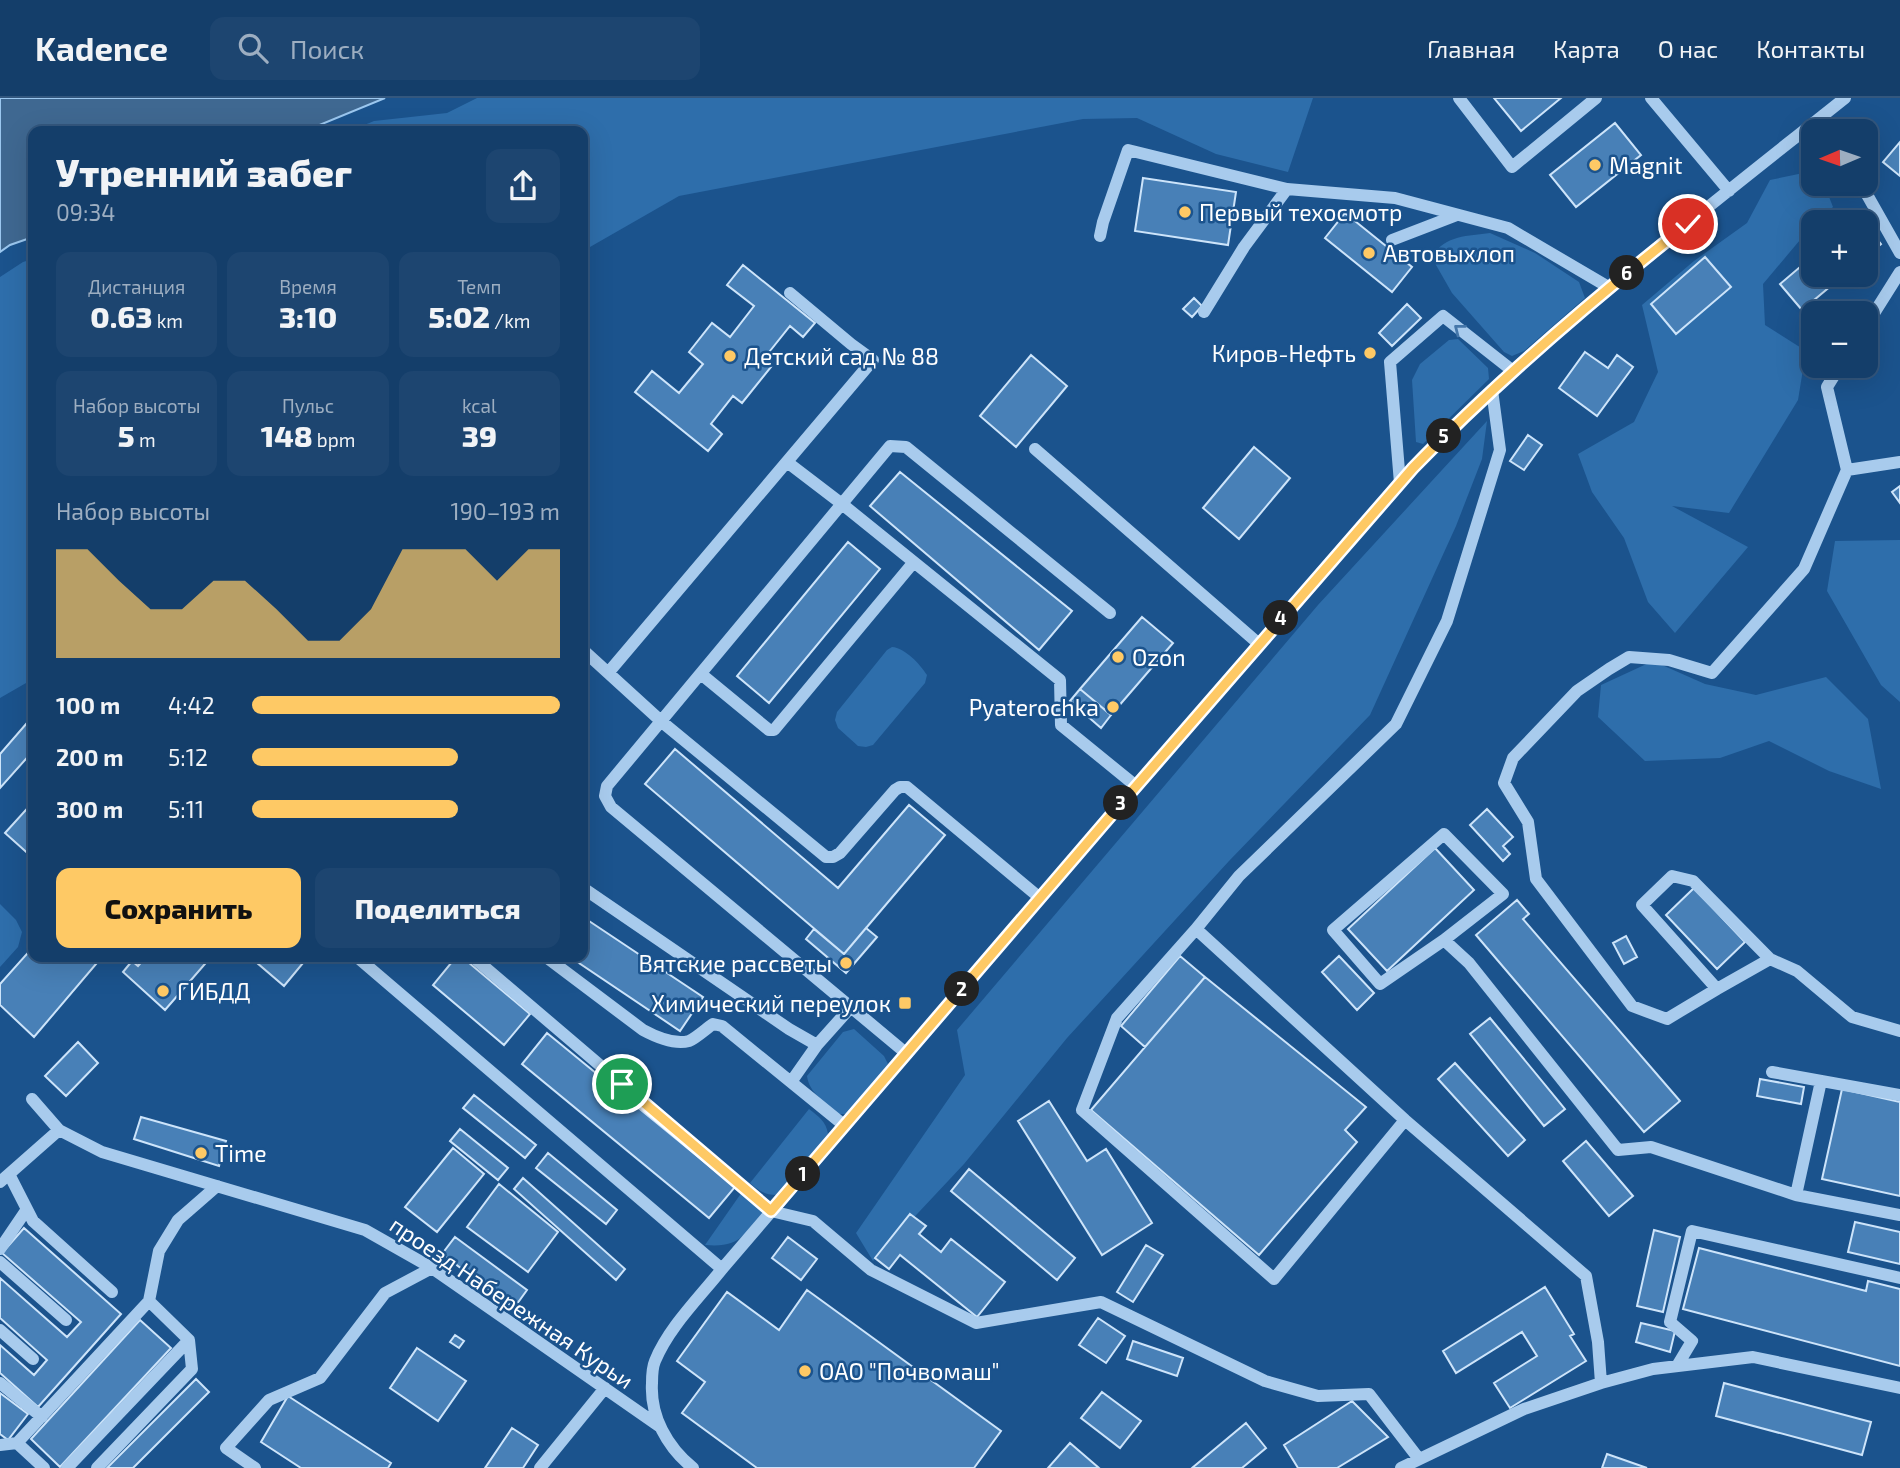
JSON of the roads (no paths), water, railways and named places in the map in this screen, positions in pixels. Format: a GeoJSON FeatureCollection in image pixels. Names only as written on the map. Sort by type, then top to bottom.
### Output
{"type":"FeatureCollection","features":[{"type":"Feature","properties":{"kind":"street"},"geometry":{"type":"LineString","coordinates":[[1458,98],[1512,167],[1596,98]]}},
{"type":"Feature","properties":{"kind":"street"},"geometry":{"type":"LineString","coordinates":[[1651,98],[1729,191]]}},
{"type":"Feature","properties":{"kind":"street"},"geometry":{"type":"LineString","coordinates":[[693,1468],[679,1457],[659,1426],[651,1397],[653,1364],[667,1338],[722,1269],[1259,644],[1400,483],[1460,420],[1610,288],[1845,98]]}},
{"type":"Feature","properties":{"kind":"street"},"geometry":{"type":"LineString","coordinates":[[1100,236],[1128,150],[1287,189],[1395,198],[1508,228],[1610,288]]}},
{"type":"Feature","properties":{"kind":"street"},"geometry":{"type":"LineString","coordinates":[[1205,312],[1244,247],[1287,189]]}},
{"type":"Feature","properties":{"kind":"street"},"geometry":{"type":"LineString","coordinates":[[1868,196],[1900,253]]}},
{"type":"Feature","properties":{"kind":"street"},"geometry":{"type":"LineString","coordinates":[[1392,240],[1458,215]]}},
{"type":"Feature","properties":{"kind":"street"},"geometry":{"type":"LineString","coordinates":[[1878,307],[1900,272]]}},
{"type":"Feature","properties":{"kind":"street"},"geometry":{"type":"LineString","coordinates":[[608,673],[873,360],[789,293]]}},
{"type":"Feature","properties":{"kind":"street"},"geometry":{"type":"LineString","coordinates":[[1400,483],[1390,362],[1443,316],[1513,371]]}},
{"type":"Feature","properties":{"kind":"street"},"geometry":{"type":"LineString","coordinates":[[1770,959],[1667,1019],[1632,1006],[1536,879],[1528,822],[1504,783],[1513,758],[1577,691],[1609,668],[1629,657],[1669,660],[1712,673],[1804,569],[1847,470],[1827,387],[1833,378]]}},
{"type":"Feature","properties":{"kind":"street"},"geometry":{"type":"LineString","coordinates":[[1405,1120],[1274,1279],[1082,1110],[1117,1018],[1239,876],[1396,724],[1447,621],[1500,450],[1492,390]]}},
{"type":"Feature","properties":{"kind":"street"},"geometry":{"type":"LineString","coordinates":[[906,1054],[611,807],[605,796],[607,786],[890,446],[906,447],[1110,613]]}},
{"type":"Feature","properties":{"kind":"street"},"geometry":{"type":"LineString","coordinates":[[1035,449],[1259,644]]}},
{"type":"Feature","properties":{"kind":"street"},"geometry":{"type":"LineString","coordinates":[[787,462],[1060,680],[1061,725],[1136,786]]}},
{"type":"Feature","properties":{"kind":"street"},"geometry":{"type":"LineString","coordinates":[[1847,470],[1900,462]]}},
{"type":"Feature","properties":{"kind":"street"},"geometry":{"type":"LineString","coordinates":[[701,674],[768,730],[774,730],[913,563]]}},
{"type":"Feature","properties":{"kind":"street"},"geometry":{"type":"LineString","coordinates":[[588,655],[662,722],[826,857],[834,857],[840,853],[895,790],[906,787],[1040,898]]}},
{"type":"Feature","properties":{"kind":"street"},"geometry":{"type":"LineString","coordinates":[[1444,834],[1503,894],[1444,940],[1380,984],[1333,930],[1444,834]]}},
{"type":"Feature","properties":{"kind":"street"},"geometry":{"type":"LineString","coordinates":[[1717,989],[1642,905],[1672,876],[1693,881],[1770,959],[1797,971],[1852,1017],[1900,1031]]}},
{"type":"Feature","properties":{"kind":"street"},"geometry":{"type":"LineString","coordinates":[[588,891],[789,1029],[817,1045]]}},
{"type":"Feature","properties":{"kind":"street"},"geometry":{"type":"LineString","coordinates":[[1196,929],[1405,1120],[1586,1276],[1598,1342],[1601,1383]]}},
{"type":"Feature","properties":{"kind":"street"},"geometry":{"type":"LineString","coordinates":[[1444,940],[1469,963],[1618,1150],[1651,1147],[1796,1195],[1900,1215]]}},
{"type":"Feature","properties":{"kind":"street"},"geometry":{"type":"LineString","coordinates":[[363,962],[722,1269]]}},
{"type":"Feature","properties":{"kind":"street"},"geometry":{"type":"LineString","coordinates":[[479,962],[771,1211],[813,1221],[871,1270],[976,1323],[1101,1302],[1265,1381],[1318,1396],[1369,1394],[1419,1459]]}},
{"type":"Feature","properties":{"kind":"street"},"geometry":{"type":"LineString","coordinates":[[553,962],[652,1034],[667,1040],[690,1041],[713,1024],[722,1026],[845,1126]]}},
{"type":"Feature","properties":{"kind":"street"},"geometry":{"type":"LineString","coordinates":[[791,1082],[817,1045],[851,1007]]}},
{"type":"Feature","properties":{"kind":"street"},"geometry":{"type":"LineString","coordinates":[[1772,1072],[1900,1096]]}},
{"type":"Feature","properties":{"kind":"street"},"geometry":{"type":"LineString","coordinates":[[1796,1195],[1821,1081]]}},
{"type":"Feature","properties":{"kind":"street","name":"проезд Набережная Курьи"},"geometry":{"type":"LineString","coordinates":[[32,1099],[58,1130],[102,1152],[365,1230],[432,1268],[659,1426]]}},
{"type":"Feature","properties":{"kind":"street"},"geometry":{"type":"LineString","coordinates":[[58,1130],[4,1178],[33,1221],[112,1292]]}},
{"type":"Feature","properties":{"kind":"street"},"geometry":{"type":"LineString","coordinates":[[0,1445],[17,1443],[149,1301],[159,1251],[177,1220],[218,1186]]}},
{"type":"Feature","properties":{"kind":"street"},"geometry":{"type":"LineString","coordinates":[[0,1249],[27,1209]]}},
{"type":"Feature","properties":{"kind":"street"},"geometry":{"type":"LineString","coordinates":[[1677,1366],[1692,1341],[1670,1322],[1692,1231],[1900,1278]]}},
{"type":"Feature","properties":{"kind":"street"},"geometry":{"type":"LineString","coordinates":[[0,1262],[66,1320]]}},
{"type":"Feature","properties":{"kind":"street"},"geometry":{"type":"LineString","coordinates":[[255,1468],[226,1448],[269,1400],[320,1378],[385,1293],[432,1268]]}},
{"type":"Feature","properties":{"kind":"street"},"geometry":{"type":"LineString","coordinates":[[97,1468],[192,1369],[189,1340],[149,1301]]}},
{"type":"Feature","properties":{"kind":"street"},"geometry":{"type":"LineString","coordinates":[[0,1330],[33,1359]]}},
{"type":"Feature","properties":{"kind":"street"},"geometry":{"type":"LineString","coordinates":[[67,1468],[189,1340]]}},
{"type":"Feature","properties":{"kind":"street"},"geometry":{"type":"LineString","coordinates":[[1401,1468],[1524,1409],[1653,1369],[1753,1357],[1900,1388]]}},
{"type":"Feature","properties":{"kind":"street"},"geometry":{"type":"LineString","coordinates":[[0,1382],[42,1417]]}},
{"type":"Feature","properties":{"kind":"street"},"geometry":{"type":"LineString","coordinates":[[540,1468],[605,1388]]}},
{"type":"Feature","properties":{"kind":"street"},"geometry":{"type":"LineString","coordinates":[[17,1443],[44,1468]]}},
{"type":"Feature","properties":{"kind":"place","name":"Magnit"},"geometry":{"type":"Point","coordinates":[1595,165]}},
{"type":"Feature","properties":{"kind":"place","name":"Первый техосмотр"},"geometry":{"type":"Point","coordinates":[1185,212]}},
{"type":"Feature","properties":{"kind":"place","name":"Автовыхлоп"},"geometry":{"type":"Point","coordinates":[1369,253]}},
{"type":"Feature","properties":{"kind":"place","name":"Киров-Нефть"},"geometry":{"type":"Point","coordinates":[1370,353]}},
{"type":"Feature","properties":{"kind":"place","name":"Детский сад № 88"},"geometry":{"type":"Point","coordinates":[730,356]}},
{"type":"Feature","properties":{"kind":"place","name":"Ozon"},"geometry":{"type":"Point","coordinates":[1118,657]}},
{"type":"Feature","properties":{"kind":"place","name":"Pyaterochka"},"geometry":{"type":"Point","coordinates":[1113,707]}},
{"type":"Feature","properties":{"kind":"place","name":"Вятские рассветы"},"geometry":{"type":"Point","coordinates":[846,963]}},
{"type":"Feature","properties":{"kind":"place","name":"ГИБДД"},"geometry":{"type":"Point","coordinates":[163,991]}},
{"type":"Feature","properties":{"kind":"place","name":"Химический переулок"},"geometry":{"type":"Point","coordinates":[905,1003]}},
{"type":"Feature","properties":{"kind":"place","name":"Time"},"geometry":{"type":"Point","coordinates":[201,1153]}},
{"type":"Feature","properties":{"kind":"place","name":"ОАО \"Почвомаш\""},"geometry":{"type":"Point","coordinates":[805,1371]}}]}
